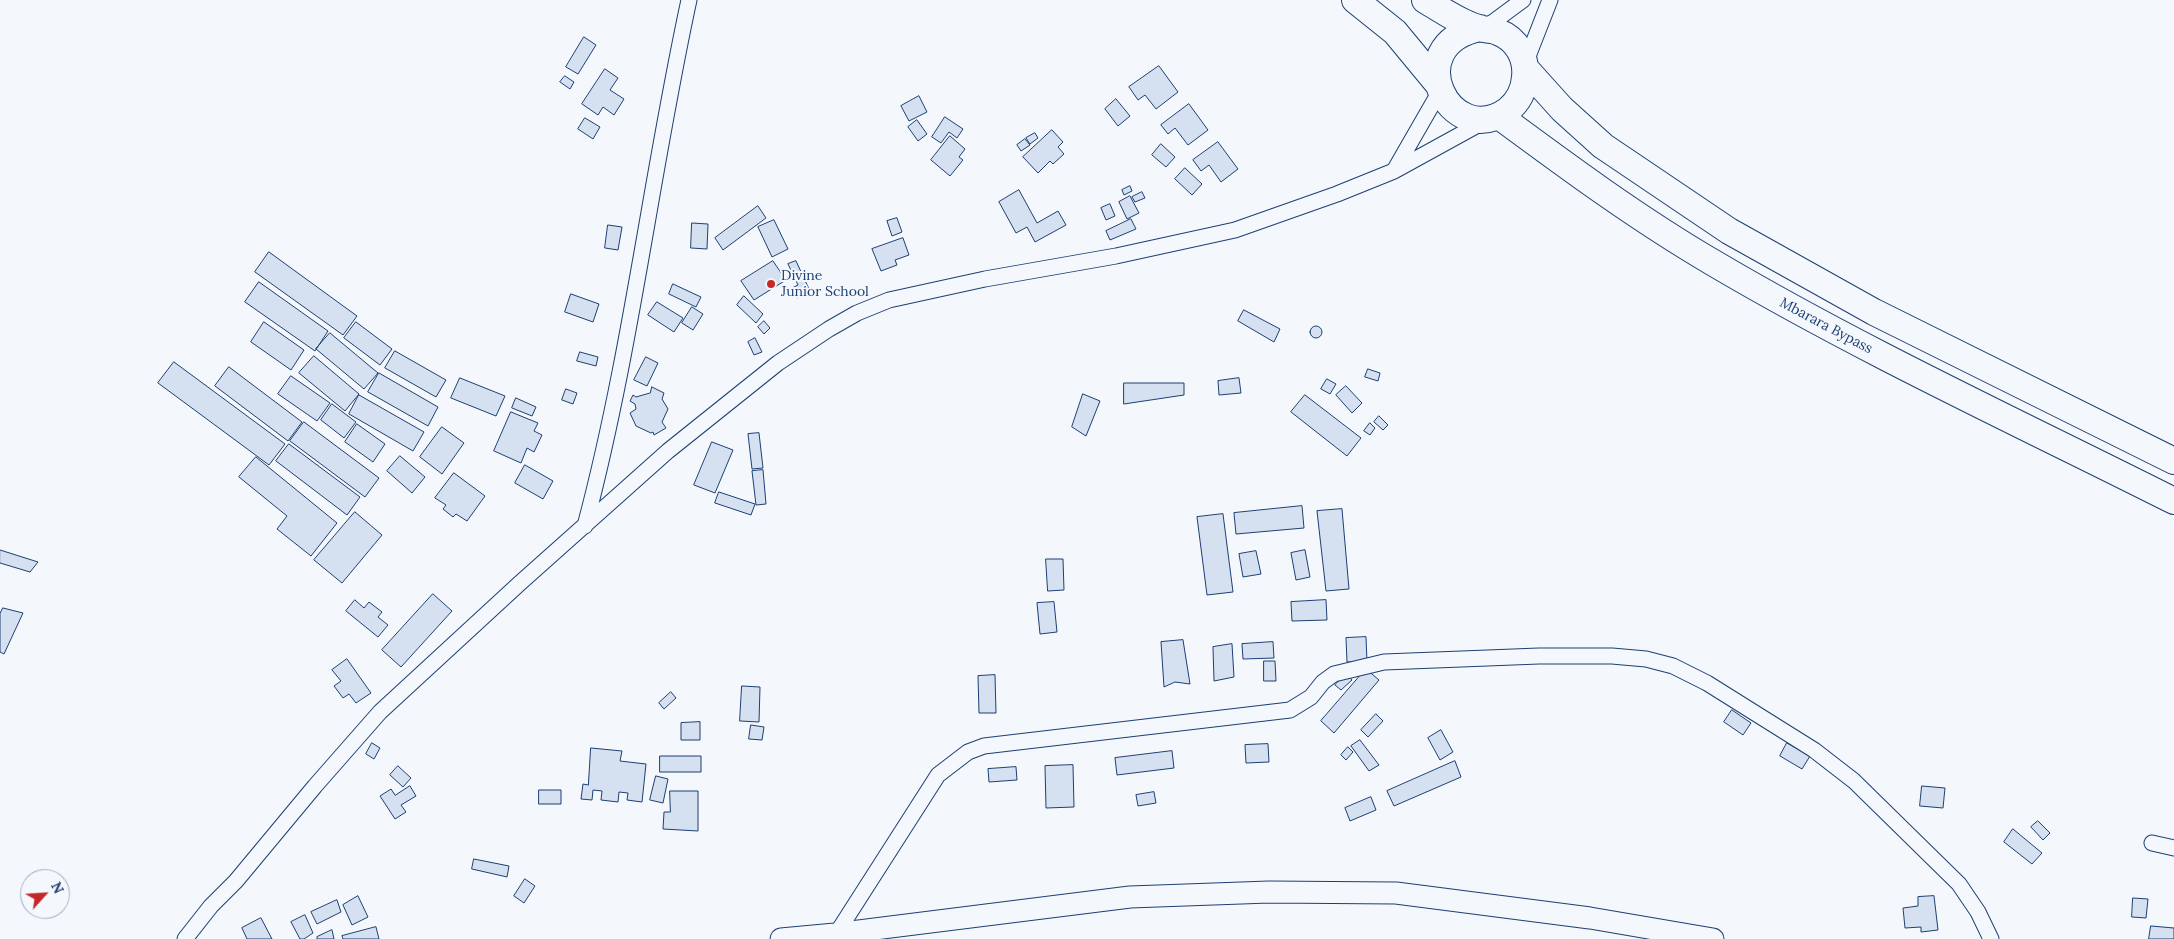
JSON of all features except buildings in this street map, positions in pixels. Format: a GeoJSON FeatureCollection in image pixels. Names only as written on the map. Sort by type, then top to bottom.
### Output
{"type":"FeatureCollection","features":[{"type":"Feature","properties":{"kind":"highway"},"geometry":{"type":"LineString","coordinates":[[1356,0],[1395,32],[1439,88],[1446,101],[1460,113],[1478,119],[1495,117],[1515,104],[1524,88],[1526,66]]}},
{"type":"Feature","properties":{"kind":"highway"},"geometry":{"type":"LineString","coordinates":[[1425,0],[1483,28],[1499,32],[1511,40],[1520,50],[1526,66],[1562,109],[1603,146],[1729,231],[1874,312],[2174,462]]}},
{"type":"Feature","properties":{"kind":"highway"},"geometry":{"type":"LineString","coordinates":[[1439,88],[1436,68],[1441,53],[1451,40],[1464,32],[1483,28]]}},
{"type":"Feature","properties":{"kind":"highway","name":"Mbarara Bypass"},"geometry":{"type":"LineString","coordinates":[[1495,117],[1591,185],[1710,261],[1776,300],[2174,501]]}},
{"type":"Feature","properties":{"kind":"main road"},"geometry":{"type":"LineString","coordinates":[[781,939],[834,937],[1130,897],[1269,892],[1396,893],[1590,918],[1713,939]]}},
{"type":"Feature","properties":{"kind":"street"},"geometry":{"type":"LineString","coordinates":[[585,526],[603,457],[615,399],[672,78],[689,0]]}},
{"type":"Feature","properties":{"kind":"street"},"geometry":{"type":"LineString","coordinates":[[1483,28],[1523,0]]}},
{"type":"Feature","properties":{"kind":"street"},"geometry":{"type":"LineString","coordinates":[[1526,66],[1550,0]]}},
{"type":"Feature","properties":{"kind":"street"},"geometry":{"type":"LineString","coordinates":[[1394,171],[1439,88]]}},
{"type":"Feature","properties":{"kind":"street"},"geometry":{"type":"LineString","coordinates":[[185,939],[211,906],[255,859],[315,786],[380,712],[520,583],[668,451],[755,381],[800,348],[857,313],[889,300],[985,279],[1116,256],[1235,230],[1337,194],[1394,171],[1495,117]]}},
{"type":"Feature","properties":{"kind":"street"},"geometry":{"type":"LineString","coordinates":[[834,937],[938,775],[968,752],[984,746],[1290,710],[1311,697],[1334,674],[1384,662],[1539,656],[1612,656],[1646,659],[1673,666],[1707,683],[1814,750],[1854,781],[1959,884],[1978,912],[1991,939]]}},
{"type":"Feature","properties":{"kind":"street"},"geometry":{"type":"LineString","coordinates":[[2152,843],[2174,848]]}},
{"type":"Feature","properties":{"kind":"place","name":"Divine Junior School"},"geometry":{"type":"Point","coordinates":[771,284]}}]}
